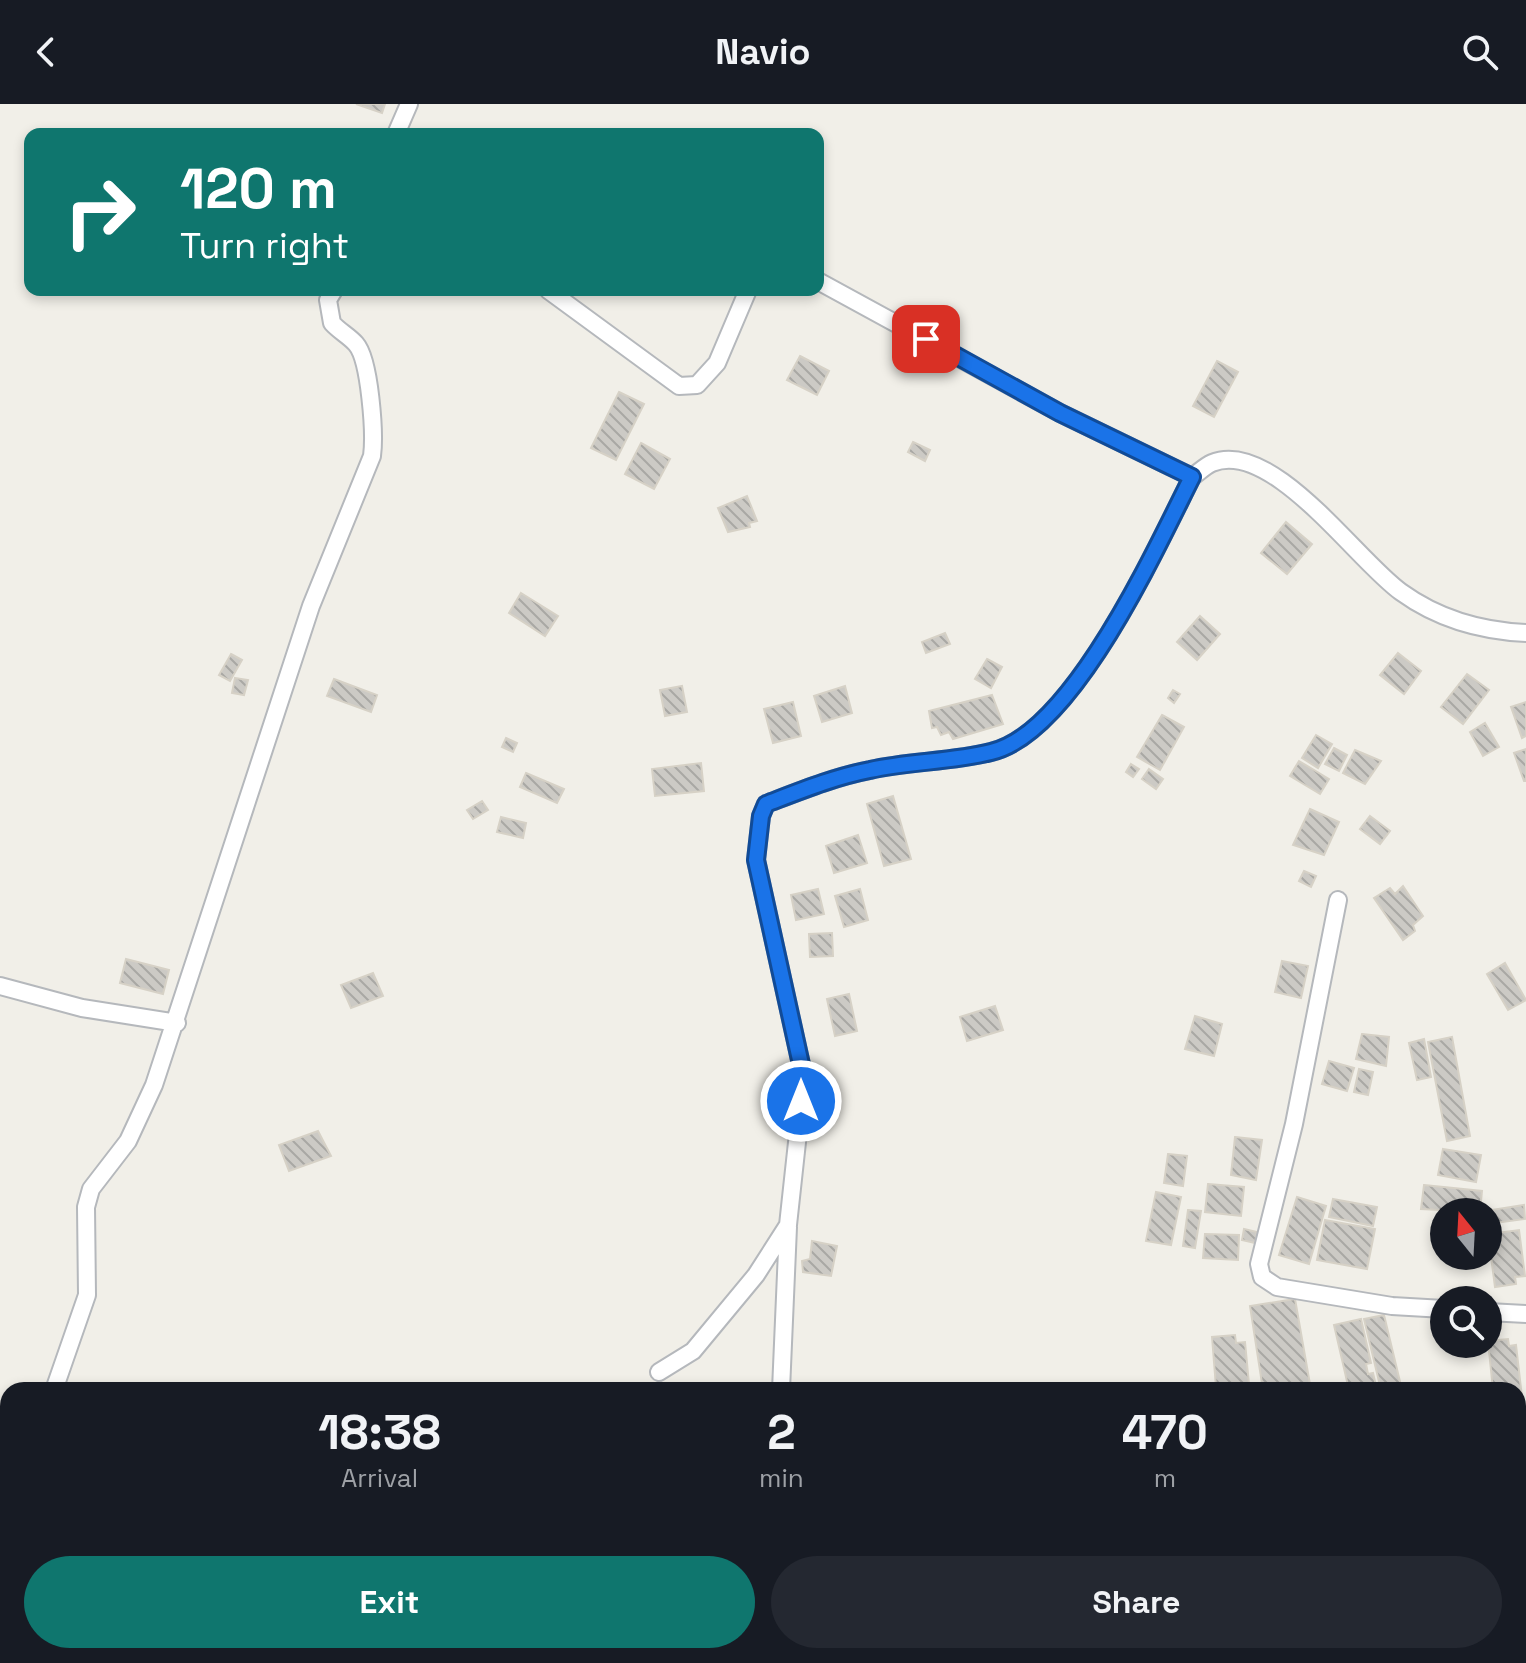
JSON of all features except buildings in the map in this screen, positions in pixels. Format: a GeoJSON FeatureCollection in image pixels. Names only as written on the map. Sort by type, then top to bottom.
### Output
{"type":"FeatureCollection","features":[{"type":"Feature","properties":{"kind":"street"},"geometry":{"type":"LineString","coordinates":[[399,128],[409,104]]}},
{"type":"Feature","properties":{"kind":"street"},"geometry":{"type":"LineString","coordinates":[[824,284],[1060,413],[1192,477]]}},
{"type":"Feature","properties":{"kind":"street"},"geometry":{"type":"LineString","coordinates":[[57,1382],[87,1295],[86,1207],[91,1189],[128,1141],[177,1023],[311,606],[372,456],[374,440],[364,362],[357,345],[332,323],[328,300],[330,296]]}},
{"type":"Feature","properties":{"kind":"street"},"geometry":{"type":"LineString","coordinates":[[556,296],[679,386],[697,385],[717,363],[745,296]]}},
{"type":"Feature","properties":{"kind":"street"},"geometry":{"type":"LineString","coordinates":[[781,1382],[788,1225],[804,1078],[756,860],[761,816],[766,804],[813,785],[870,770],[994,752],[1021,737],[1052,711],[1110,633],[1192,477],[1214,462],[1238,462],[1270,470],[1398,591],[1440,616],[1508,632],[1526,633]]}},
{"type":"Feature","properties":{"kind":"street"},"geometry":{"type":"LineString","coordinates":[[1338,900],[1294,1124],[1259,1264],[1262,1277],[1277,1287],[1392,1306],[1430,1308]]}},
{"type":"Feature","properties":{"kind":"street"},"geometry":{"type":"LineString","coordinates":[[0,986],[82,1008],[177,1023]]}},
{"type":"Feature","properties":{"kind":"street"},"geometry":{"type":"LineString","coordinates":[[659,1372],[693,1351],[756,1275],[788,1225]]}},
{"type":"Feature","properties":{"kind":"street"},"geometry":{"type":"LineString","coordinates":[[1502,1313],[1526,1314]]}},
{"type":"Feature","properties":{"kind":"route"},"geometry":{"type":"LineString","coordinates":[[801,1101],[804,1078],[756,860],[761,816],[766,804],[813,785],[870,770],[994,752],[1021,737],[1052,711],[1110,633],[1192,477],[1060,413],[926,339]]}}]}
